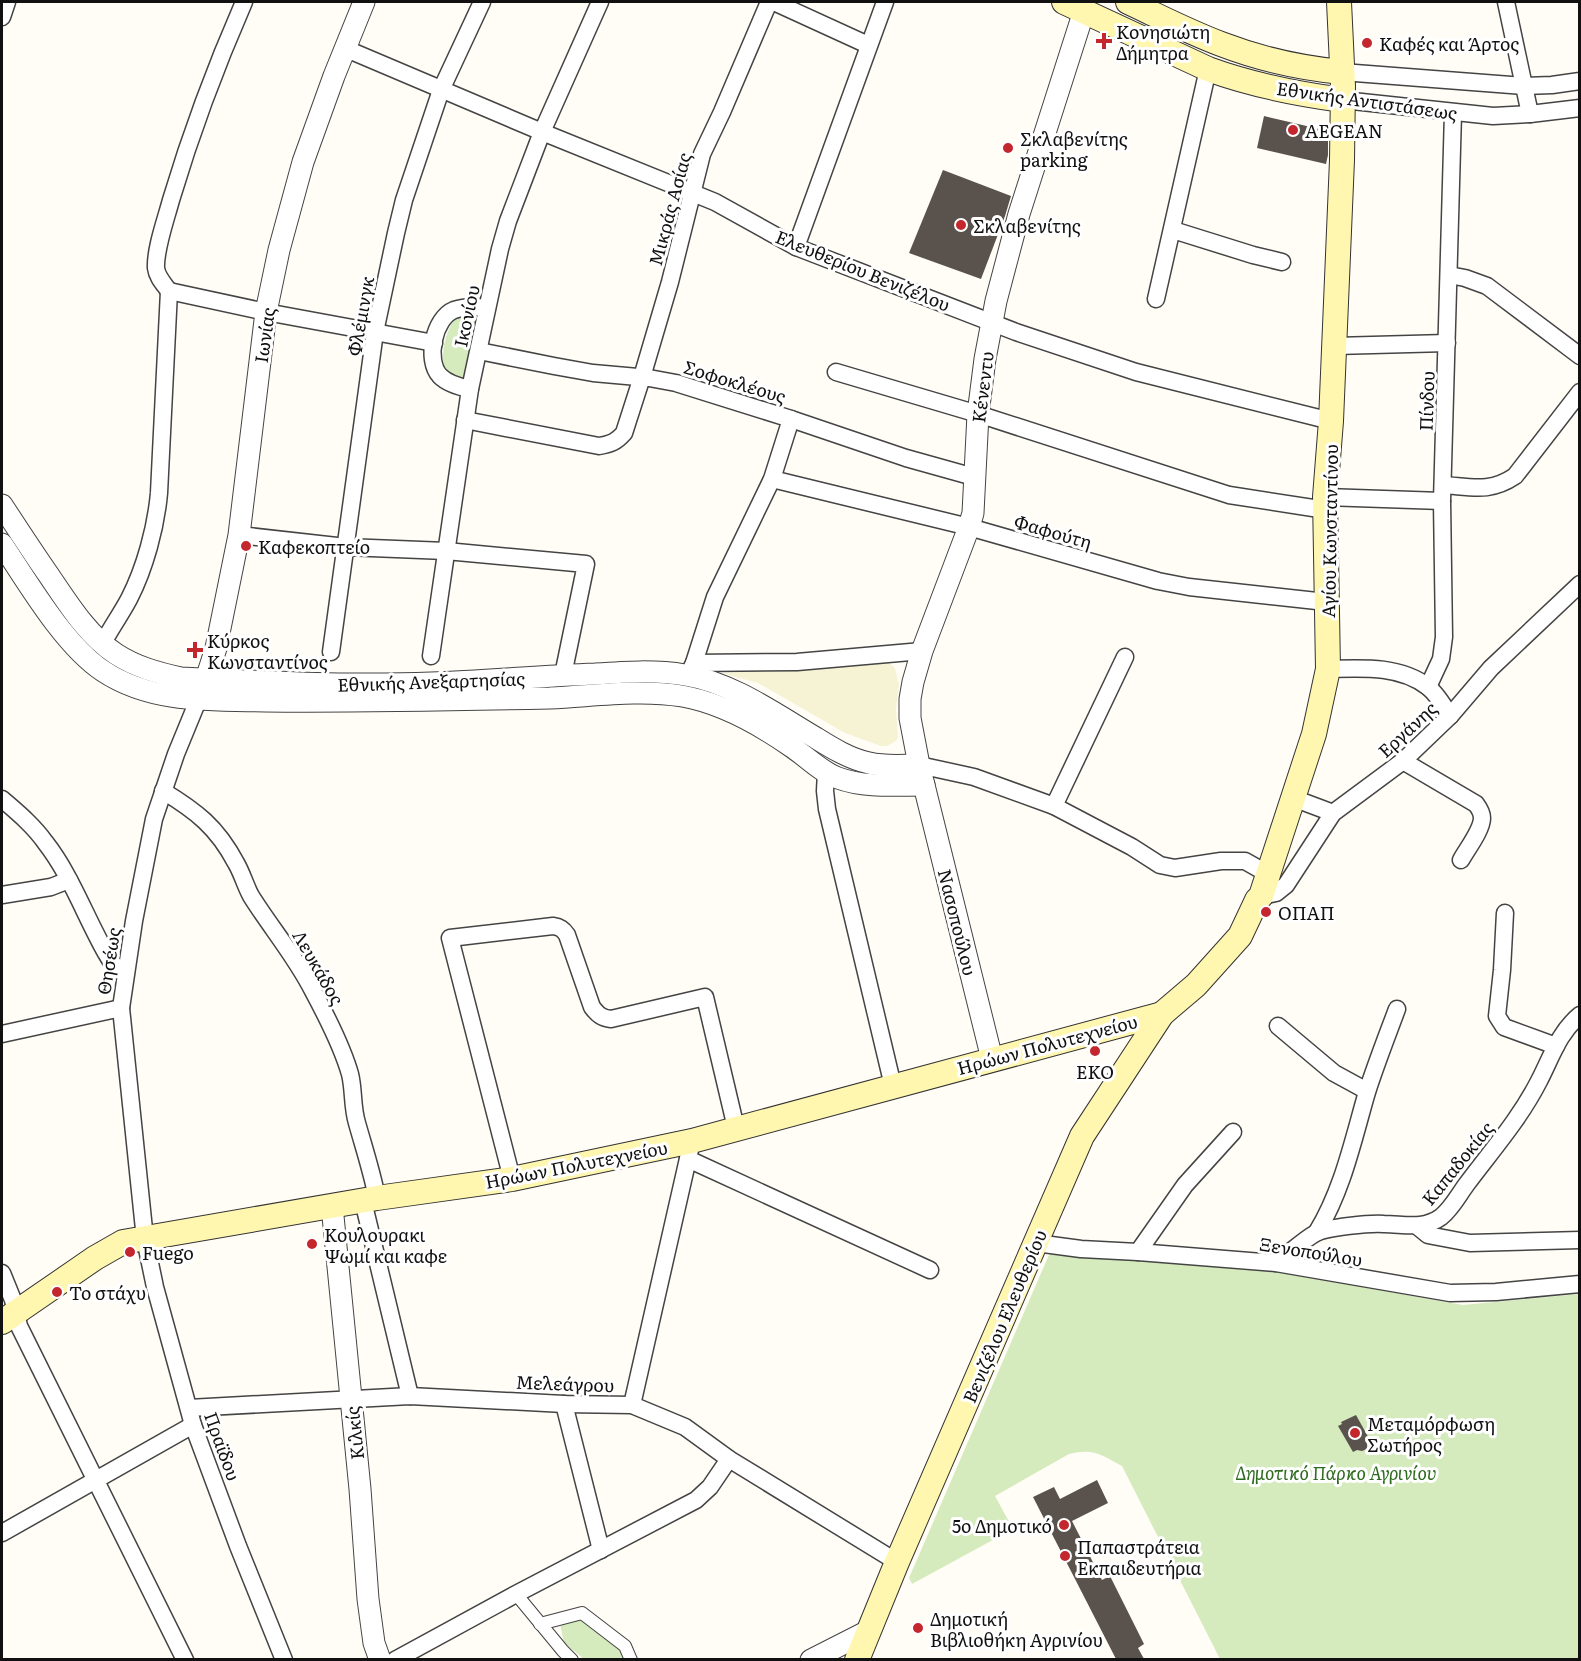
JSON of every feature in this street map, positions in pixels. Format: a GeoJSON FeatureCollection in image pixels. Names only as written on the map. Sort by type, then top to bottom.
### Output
{"type":"FeatureCollection","features":[{"type":"Feature","properties":{"kind":"main road","name":"Εθνικής Αντιστάσεως"},"geometry":{"type":"LineString","coordinates":[[1128,2],[1221,44],[1280,62],[1316,70],[1342,72]]}},
{"type":"Feature","properties":{"kind":"main road","name":"Αγίου Κωνσταντίνου"},"geometry":{"type":"LineString","coordinates":[[1162,1014],[1196,985],[1240,936],[1265,885],[1314,734],[1328,669],[1326,503],[1342,160],[1340,2]]}},
{"type":"Feature","properties":{"kind":"main road","name":"Εθνικής Αντιστάσεως"},"geometry":{"type":"LineString","coordinates":[[1074,6],[1208,69],[1230,77],[1309,96],[1343,100]]}},
{"type":"Feature","properties":{"kind":"main road","name":"Ηρώων Πολυτεχνείου"},"geometry":{"type":"LineString","coordinates":[[8,1317],[123,1242],[370,1199],[690,1150],[736,1128],[1162,1014]]}},
{"type":"Feature","properties":{"kind":"main road","name":"Βενιζέλου Ελευθερίου"},"geometry":{"type":"LineString","coordinates":[[870,1630],[897,1562],[1082,1136],[1162,1014]]}},
{"type":"Feature","properties":{"kind":"main road"},"geometry":{"type":"LineString","coordinates":[[857,1659],[870,1630]]}},
{"type":"Feature","properties":{"kind":"street"},"geometry":{"type":"LineString","coordinates":[[2,17],[7,2]]}},
{"type":"Feature","properties":{"kind":"street"},"geometry":{"type":"LineString","coordinates":[[244,2],[187,148],[165,220],[156,268],[161,281],[170,291],[266,312],[434,343]]}},
{"type":"Feature","properties":{"kind":"street","name":"Ιωνίας"},"geometry":{"type":"LineString","coordinates":[[203,689],[225,610],[239,535],[266,312],[279,250],[303,162],[344,48],[364,2]]}},
{"type":"Feature","properties":{"kind":"street","name":"Φλέμινγκ"},"geometry":{"type":"LineString","coordinates":[[331,652],[375,332],[404,200],[441,90],[482,2]]}},
{"type":"Feature","properties":{"kind":"street","name":"Ικονίου"},"geometry":{"type":"LineString","coordinates":[[431,656],[470,389],[508,221],[542,132],[600,2]]}},
{"type":"Feature","properties":{"kind":"street"},"geometry":{"type":"LineString","coordinates":[[772,2],[868,45]]}},
{"type":"Feature","properties":{"kind":"street","name":"Μικράς Ασίας"},"geometry":{"type":"LineString","coordinates":[[465,420],[599,446],[611,444],[624,433],[670,282],[702,154],[772,2]]}},
{"type":"Feature","properties":{"kind":"street"},"geometry":{"type":"LineString","coordinates":[[796,247],[885,2]]}},
{"type":"Feature","properties":{"kind":"street"},"geometry":{"type":"LineString","coordinates":[[1506,2],[1530,114]]}},
{"type":"Feature","properties":{"kind":"street","name":"Κένεντυ"},"geometry":{"type":"LineString","coordinates":[[922,775],[910,718],[913,682],[922,651],[973,513],[978,414],[996,301],[1074,6]]}},
{"type":"Feature","properties":{"kind":"street","name":"Ελευθερίου Βενιζέλου"},"geometry":{"type":"LineString","coordinates":[[344,48],[715,202],[796,247],[1016,332],[1136,372],[1331,421]]}},
{"type":"Feature","properties":{"kind":"street"},"geometry":{"type":"LineString","coordinates":[[1156,299],[1208,69]]}},
{"type":"Feature","properties":{"kind":"street","name":"Εθνικής Αντιστάσεως"},"geometry":{"type":"LineString","coordinates":[[1342,72],[1524,86],[1579,83]]}},
{"type":"Feature","properties":{"kind":"street","name":"Εθνικής Αντιστάσεως"},"geometry":{"type":"LineString","coordinates":[[1343,100],[1493,116],[1580,108]]}},
{"type":"Feature","properties":{"kind":"street","name":"Πίνδου"},"geometry":{"type":"LineString","coordinates":[[1428,687],[1443,650],[1443,493],[1453,113]]}},
{"type":"Feature","properties":{"kind":"street"},"geometry":{"type":"LineString","coordinates":[[1173,230],[1282,262]]}},
{"type":"Feature","properties":{"kind":"street"},"geometry":{"type":"LineString","coordinates":[[1449,275],[1487,286],[1580,356]]}},
{"type":"Feature","properties":{"kind":"street"},"geometry":{"type":"LineString","coordinates":[[103,643],[129,598],[139,575],[157,514],[170,291]]}},
{"type":"Feature","properties":{"kind":"street"},"geometry":{"type":"LineString","coordinates":[[470,389],[441,378],[432,359],[434,343],[441,321],[450,312],[468,307],[487,309]]}},
{"type":"Feature","properties":{"kind":"street"},"geometry":{"type":"LineString","coordinates":[[1335,346],[1447,344]]}},
{"type":"Feature","properties":{"kind":"street","name":"Σοφοκλέους"},"geometry":{"type":"LineString","coordinates":[[479,351],[593,373],[660,379],[676,383],[906,458],[974,477]]}},
{"type":"Feature","properties":{"kind":"street"},"geometry":{"type":"LineString","coordinates":[[836,372],[978,414],[1229,495],[1326,503],[1495,487],[1515,476],[1580,392]]}},
{"type":"Feature","properties":{"kind":"street"},"geometry":{"type":"LineString","coordinates":[[791,419],[772,479],[715,597],[691,669],[922,651]]}},
{"type":"Feature","properties":{"kind":"street","name":"Φαφούτη"},"geometry":{"type":"LineString","coordinates":[[772,479],[969,527],[1158,581],[1326,602]]}},
{"type":"Feature","properties":{"kind":"street","name":"Εθνικής Ανεξαρτησίας"},"geometry":{"type":"LineString","coordinates":[[2,505],[74,611],[103,643],[114,653],[143,667],[181,678],[203,689],[432,683],[691,669],[832,748],[869,763],[922,775]]}},
{"type":"Feature","properties":{"kind":"street"},"geometry":{"type":"LineString","coordinates":[[239,535],[346,547],[446,552],[586,564],[563,675]]}},
{"type":"Feature","properties":{"kind":"street"},"geometry":{"type":"LineString","coordinates":[[2,544],[78,649],[101,670],[121,682],[144,691],[174,697],[203,689],[233,700],[327,702],[553,698],[613,694],[683,696],[712,704],[768,730],[837,778],[878,784],[922,775],[955,773],[974,777],[1054,806],[1132,847],[1160,865],[1175,868],[1221,861],[1245,861],[1265,885]]}},
{"type":"Feature","properties":{"kind":"street","name":"Εργάνης"},"geometry":{"type":"LineString","coordinates":[[1265,885],[1276,892],[1286,885],[1333,813],[1403,761],[1450,716],[1491,668],[1580,584]]}},
{"type":"Feature","properties":{"kind":"street"},"geometry":{"type":"LineString","coordinates":[[1054,806],[1125,657]]}},
{"type":"Feature","properties":{"kind":"street"},"geometry":{"type":"LineString","coordinates":[[1328,669],[1378,669],[1411,677],[1428,687],[1450,716]]}},
{"type":"Feature","properties":{"kind":"street","name":"Θησέως"},"geometry":{"type":"LineString","coordinates":[[145,1239],[121,1008],[125,974],[151,833],[163,791],[203,689]]}},
{"type":"Feature","properties":{"kind":"street"},"geometry":{"type":"LineString","coordinates":[[1403,761],[1476,804],[1480,810],[1482,817],[1480,826],[1461,860]]}},
{"type":"Feature","properties":{"kind":"street"},"geometry":{"type":"LineString","coordinates":[[826,772],[825,790],[828,809],[893,1086]]}},
{"type":"Feature","properties":{"kind":"street","name":"Νασοπούλου"},"geometry":{"type":"LineString","coordinates":[[922,775],[992,1059]]}},
{"type":"Feature","properties":{"kind":"street","name":"Λευκάδος"},"geometry":{"type":"LineString","coordinates":[[163,791],[205,819],[218,834],[236,862],[250,893],[291,952],[313,989],[338,1044],[350,1074],[354,1114],[370,1165],[370,1199],[410,1396]]}},
{"type":"Feature","properties":{"kind":"street"},"geometry":{"type":"LineString","coordinates":[[1293,798],[1333,813]]}},
{"type":"Feature","properties":{"kind":"street"},"geometry":{"type":"LineString","coordinates":[[2,799],[34,828],[56,856],[106,953],[112,963],[125,974]]}},
{"type":"Feature","properties":{"kind":"street"},"geometry":{"type":"LineString","coordinates":[[2,895],[51,887],[69,880]]}},
{"type":"Feature","properties":{"kind":"street"},"geometry":{"type":"LineString","coordinates":[[1505,913],[1497,1016],[1504,1027],[1556,1046]]}},
{"type":"Feature","properties":{"kind":"street"},"geometry":{"type":"LineString","coordinates":[[512,1179],[450,938],[559,927],[567,935],[592,1007],[603,1018],[611,1019],[705,997],[736,1128]]}},
{"type":"Feature","properties":{"kind":"street"},"geometry":{"type":"LineString","coordinates":[[2,1034],[121,1008]]}},
{"type":"Feature","properties":{"kind":"street"},"geometry":{"type":"LineString","coordinates":[[1317,1232],[1343,1177],[1367,1091],[1397,1009]]}},
{"type":"Feature","properties":{"kind":"street","name":"Καπαδοκίας"},"geometry":{"type":"LineString","coordinates":[[1276,1263],[1317,1232],[1375,1224],[1417,1226],[1434,1221],[1452,1206],[1517,1119],[1540,1080],[1556,1046],[1568,1027],[1580,1015]]}},
{"type":"Feature","properties":{"kind":"street"},"geometry":{"type":"LineString","coordinates":[[1278,1026],[1334,1073],[1367,1091]]}},
{"type":"Feature","properties":{"kind":"street"},"geometry":{"type":"LineString","coordinates":[[1138,1252],[1185,1185],[1233,1132]]}},
{"type":"Feature","properties":{"kind":"street"},"geometry":{"type":"LineString","coordinates":[[632,1406],[690,1150],[930,1270]]}},
{"type":"Feature","properties":{"kind":"street","name":"Κιλκίς"},"geometry":{"type":"LineString","coordinates":[[332,1206],[360,1489],[368,1599],[374,1643],[380,1659]]}},
{"type":"Feature","properties":{"kind":"street"},"geometry":{"type":"LineString","coordinates":[[1417,1226],[1428,1235],[1470,1243],[1580,1240]]}},
{"type":"Feature","properties":{"kind":"street","name":"Πραϊδου"},"geometry":{"type":"LineString","coordinates":[[145,1239],[155,1287],[193,1425],[284,1659]]}},
{"type":"Feature","properties":{"kind":"street","name":"Ξενοπούλου"},"geometry":{"type":"LineString","coordinates":[[1036,1243],[1081,1249],[1276,1263],[1450,1293],[1496,1292],[1580,1284]]}},
{"type":"Feature","properties":{"kind":"street"},"geometry":{"type":"LineString","coordinates":[[2,1273],[13,1300],[8,1317],[19,1326],[185,1659]]}},
{"type":"Feature","properties":{"kind":"street","name":"Μελεάγρου"},"geometry":{"type":"LineString","coordinates":[[189,1408],[410,1396],[632,1406],[685,1427],[729,1459],[897,1562]]}},
{"type":"Feature","properties":{"kind":"street"},"geometry":{"type":"LineString","coordinates":[[564,1404],[601,1550]]}},
{"type":"Feature","properties":{"kind":"street"},"geometry":{"type":"LineString","coordinates":[[2,1533],[193,1425]]}},
{"type":"Feature","properties":{"kind":"street"},"geometry":{"type":"LineString","coordinates":[[395,1659],[696,1500],[710,1487],[729,1459]]}},
{"type":"Feature","properties":{"kind":"street"},"geometry":{"type":"LineString","coordinates":[[516,1594],[563,1652],[572,1659]]}},
{"type":"Feature","properties":{"kind":"street"},"geometry":{"type":"LineString","coordinates":[[540,1624],[582,1613],[625,1646],[631,1659]]}},
{"type":"Feature","properties":{"kind":"street"},"geometry":{"type":"LineString","coordinates":[[811,1659],[870,1630]]}},
{"type":"Feature","properties":{"kind":"shaded area"},"geometry":{"type":"Polygon","coordinates":[[[887,661],[895,668],[899,685],[896,709],[898,737],[896,741],[887,746],[845,733],[758,683],[721,673],[837,667],[887,661]]]}},
{"type":"Feature","properties":{"kind":"green space"},"geometry":{"type":"Polygon","coordinates":[[[479,314],[465,379],[455,379],[449,376],[443,362],[447,335],[453,322],[460,315],[479,314]]]}},
{"type":"Feature","properties":{"kind":"green space","name":"Δημοτικό Πάρκο Αγρινίου"},"geometry":{"type":"Polygon","coordinates":[[[1054,1248],[1277,1272],[1463,1305],[1579,1294],[1579,1659],[1220,1659],[1122,1466],[1091,1452],[1069,1454],[995,1496],[1013,1529],[912,1584],[909,1578],[1048,1257],[1054,1248]]]}},
{"type":"Feature","properties":{"kind":"green space"},"geometry":{"type":"Polygon","coordinates":[[[582,1620],[620,1649],[624,1659],[584,1659],[564,1643],[560,1624],[582,1620]]]}},
{"type":"Feature","properties":{"kind":"building"},"geometry":{"type":"Polygon","coordinates":[[[1264,116],[1328,131],[1326,164],[1257,148],[1264,116]]]}},
{"type":"Feature","properties":{"kind":"building","name":"Σκλαβενίτης"},"geometry":{"type":"Polygon","coordinates":[[[943,170],[1011,196],[981,279],[909,253],[943,170]]]}},
{"type":"Feature","properties":{"kind":"building","name":"Μεταμόρφωση Σωτήρος"},"geometry":{"type":"Polygon","coordinates":[[[1356,1415],[1371,1442],[1367,1444],[1367,1449],[1353,1452],[1338,1426],[1342,1424],[1341,1422],[1356,1415]]]}},
{"type":"Feature","properties":{"kind":"building"},"geometry":{"type":"Polygon","coordinates":[[[1097,1480],[1108,1503],[1072,1521],[1102,1580],[1110,1576],[1144,1644],[1138,1648],[1144,1659],[1116,1659],[1033,1497],[1054,1487],[1060,1499],[1097,1480]]]}},
{"type":"Feature","properties":{"kind":"place","name":"Κονησιώτη Δήμητρα"},"geometry":{"type":"Point","coordinates":[1104,41]}},
{"type":"Feature","properties":{"kind":"place","name":"Καφές και Άρτος"},"geometry":{"type":"Point","coordinates":[1367,43]}},
{"type":"Feature","properties":{"kind":"place","name":"AEGEAN"},"geometry":{"type":"Point","coordinates":[1293,130]}},
{"type":"Feature","properties":{"kind":"place","name":"Σκλαβενίτης parking"},"geometry":{"type":"Point","coordinates":[1008,148]}},
{"type":"Feature","properties":{"kind":"place","name":"Σκλαβενίτης"},"geometry":{"type":"Point","coordinates":[961,225]}},
{"type":"Feature","properties":{"kind":"place","name":"Καφεκοπτείο"},"geometry":{"type":"Point","coordinates":[246,546]}},
{"type":"Feature","properties":{"kind":"place","name":"Κύρκος Κωνσταντίνος"},"geometry":{"type":"Point","coordinates":[195,650]}},
{"type":"Feature","properties":{"kind":"place","name":"ΟΠΑΠ"},"geometry":{"type":"Point","coordinates":[1266,912]}},
{"type":"Feature","properties":{"kind":"place","name":"EKO"},"geometry":{"type":"Point","coordinates":[1095,1051]}},
{"type":"Feature","properties":{"kind":"place","name":"Κουλουρακι Ψωμί και καφε"},"geometry":{"type":"Point","coordinates":[312,1244]}},
{"type":"Feature","properties":{"kind":"place","name":"Fuego"},"geometry":{"type":"Point","coordinates":[130,1252]}},
{"type":"Feature","properties":{"kind":"place","name":"Το στάχυ"},"geometry":{"type":"Point","coordinates":[57,1292]}},
{"type":"Feature","properties":{"kind":"place","name":"Μεταμόρφωση Σωτήρος"},"geometry":{"type":"Point","coordinates":[1355,1433]}},
{"type":"Feature","properties":{"kind":"place","name":"5ο Δημοτικό"},"geometry":{"type":"Point","coordinates":[1064,1525]}},
{"type":"Feature","properties":{"kind":"place","name":"Παπαστράτεια Εκπαιδευτήρια"},"geometry":{"type":"Point","coordinates":[1065,1556]}},
{"type":"Feature","properties":{"kind":"place","name":"Δημοτική Βιβλιοθήκη Αγρινίου"},"geometry":{"type":"Point","coordinates":[918,1628]}}]}
